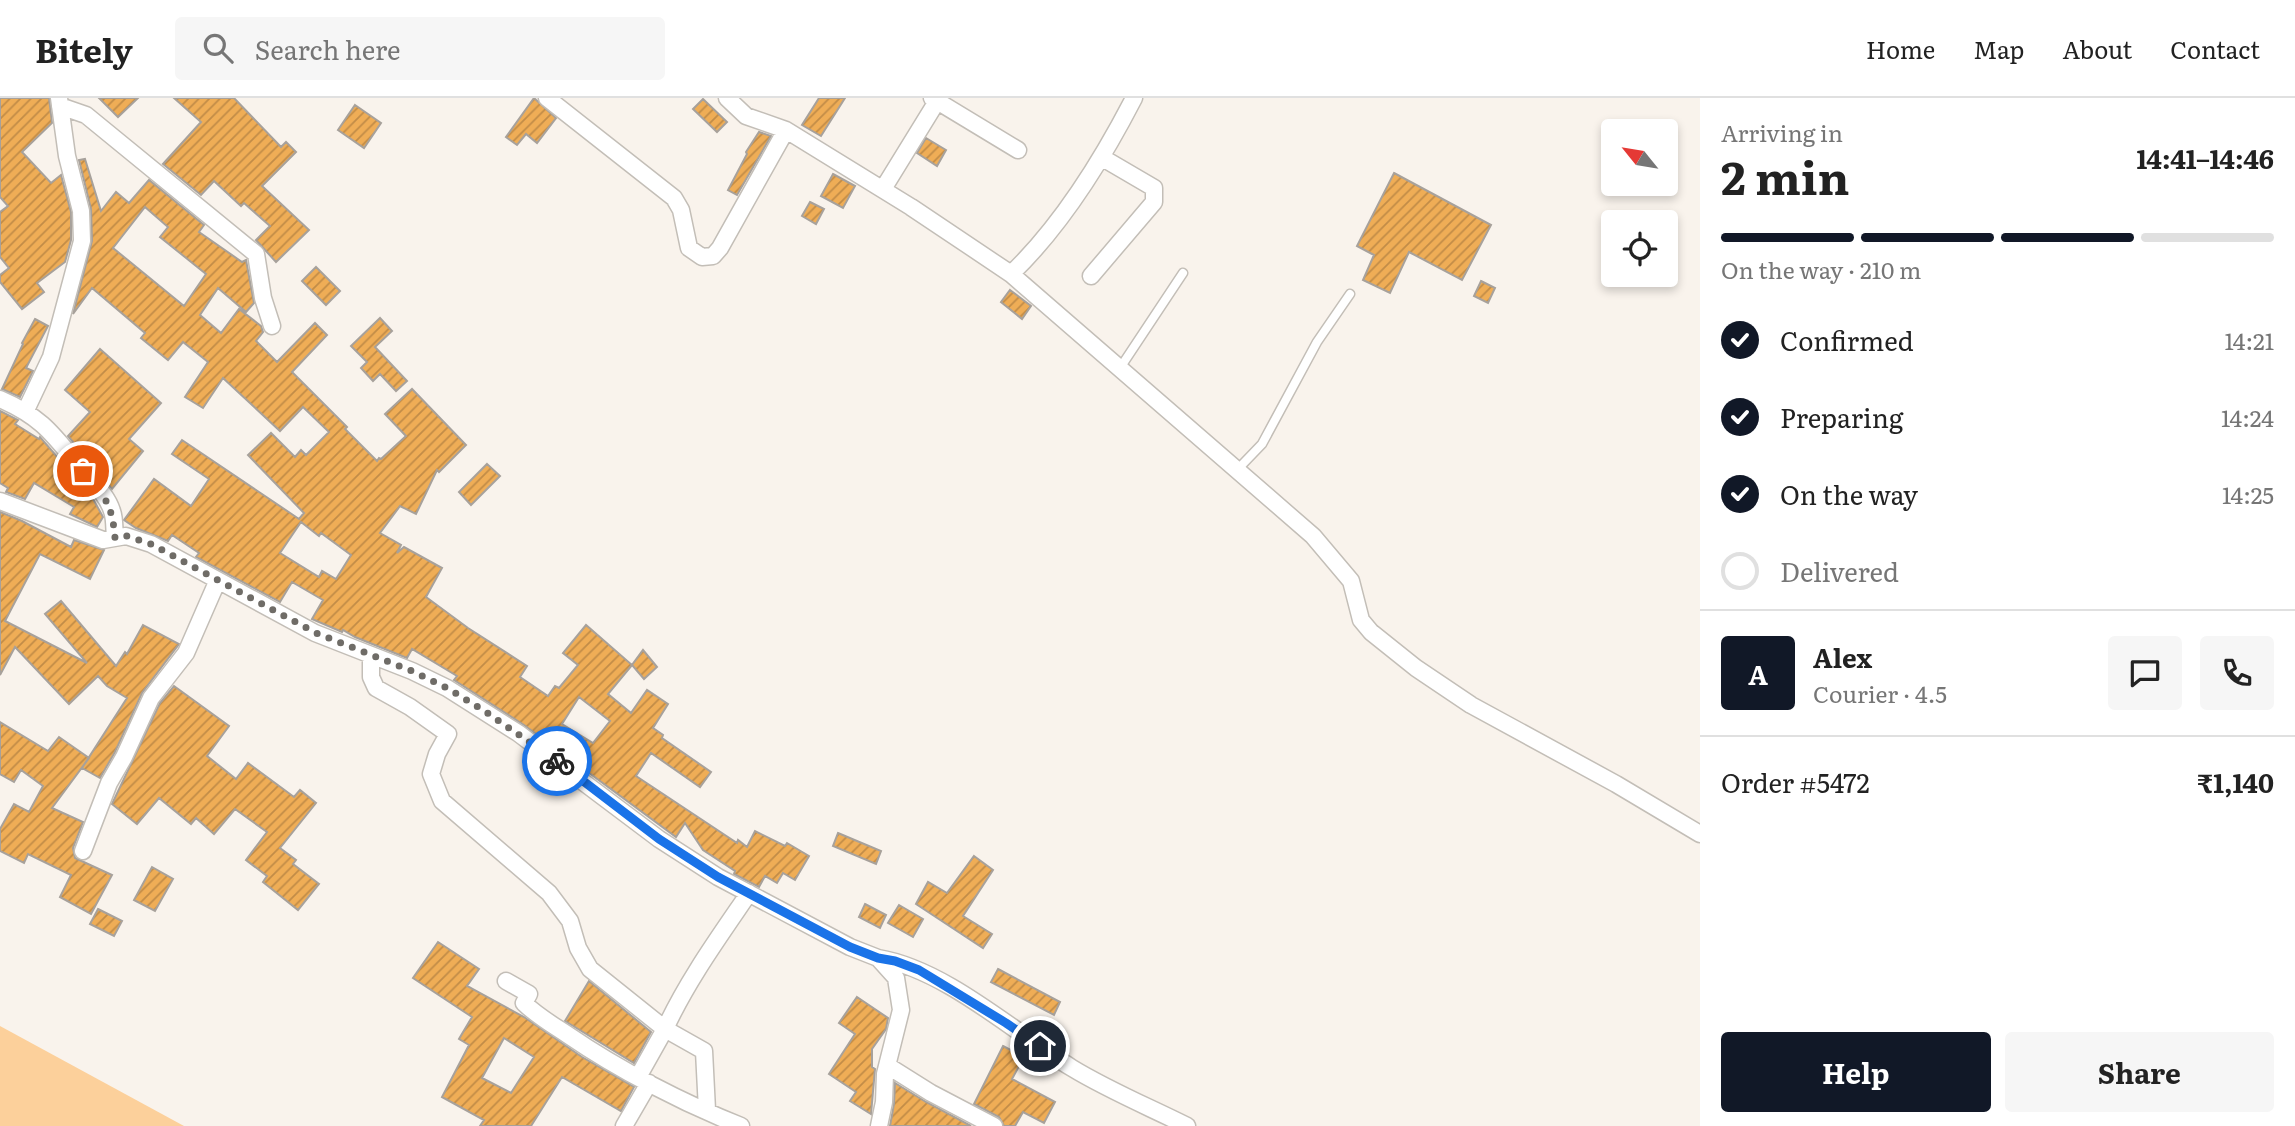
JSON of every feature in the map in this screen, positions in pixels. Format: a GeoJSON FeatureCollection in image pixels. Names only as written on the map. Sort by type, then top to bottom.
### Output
{"type":"FeatureCollection","features":[{"type":"Feature","properties":{"kind":"street"},"geometry":{"type":"LineString","coordinates":[[547,98],[674,198],[681,210],[689,248],[702,257],[713,256],[720,248],[786,130]]}},
{"type":"Feature","properties":{"kind":"street"},"geometry":{"type":"LineString","coordinates":[[1011,274],[1031,255],[1080,191],[1134,98]]}},
{"type":"Feature","properties":{"kind":"street"},"geometry":{"type":"LineString","coordinates":[[731,99],[746,116],[786,130],[883,189],[1011,274],[1313,536],[1351,581],[1361,620],[1371,632],[1416,668],[1471,705],[1616,784],[1700,834]]}},
{"type":"Feature","properties":{"kind":"street"},"geometry":{"type":"LineString","coordinates":[[883,189],[936,99],[1018,150]]}},
{"type":"Feature","properties":{"kind":"street"},"geometry":{"type":"LineString","coordinates":[[60,102],[86,115],[256,254],[263,298],[272,326]]}},
{"type":"Feature","properties":{"kind":"street"},"geometry":{"type":"LineString","coordinates":[[26,410],[51,357],[82,241],[81,211],[67,156],[60,102]]}},
{"type":"Feature","properties":{"kind":"street"},"geometry":{"type":"LineString","coordinates":[[1091,276],[1154,202],[1155,194],[1154,188],[1101,157]]}},
{"type":"Feature","properties":{"kind":"street"},"geometry":{"type":"LineString","coordinates":[[0,399],[39,419],[66,449],[104,496],[113,512],[115,538]]}},
{"type":"Feature","properties":{"kind":"street"},"geometry":{"type":"LineString","coordinates":[[0,501],[103,540],[127,536],[151,544],[217,582],[316,633],[412,671],[483,710],[574,773],[659,839],[718,877],[850,947],[919,970],[1076,1070],[1187,1126]]}},
{"type":"Feature","properties":{"kind":"street"},"geometry":{"type":"LineString","coordinates":[[83,851],[110,783],[151,698],[186,653],[217,582]]}},
{"type":"Feature","properties":{"kind":"street"},"geometry":{"type":"LineString","coordinates":[[371,656],[371,677],[376,688],[410,707],[448,734],[437,754],[431,774],[442,801],[549,893],[570,921],[578,948],[590,969],[665,1029],[704,1051],[707,1110]]}},
{"type":"Feature","properties":{"kind":"street"},"geometry":{"type":"LineString","coordinates":[[624,1126],[673,1012],[749,893]]}},
{"type":"Feature","properties":{"kind":"street"},"geometry":{"type":"LineString","coordinates":[[878,958],[896,978],[901,1010],[888,1066],[879,1126]]}},
{"type":"Feature","properties":{"kind":"street"},"geometry":{"type":"LineString","coordinates":[[506,981],[529,994],[524,1003],[531,1010],[584,1046],[644,1080],[741,1126]]}},
{"type":"Feature","properties":{"kind":"street"},"geometry":{"type":"LineString","coordinates":[[888,1066],[931,1093],[994,1126]]}},
{"type":"Feature","properties":{"kind":"lane"},"geometry":{"type":"LineString","coordinates":[[1120,368],[1184,273]]}},
{"type":"Feature","properties":{"kind":"lane"},"geometry":{"type":"LineString","coordinates":[[1236,471],[1262,444],[1317,342],[1350,294]]}},
{"type":"Feature","properties":{"kind":"shaded area"},"geometry":{"type":"Polygon","coordinates":[[[0,1026],[184,1126],[0,1126],[0,1026]]]}},
{"type":"Feature","properties":{"kind":"building"},"geometry":{"type":"Polygon","coordinates":[[[0,98],[49,98],[52,123],[22,152],[51,183],[61,175],[71,212],[71,240],[65,262],[37,283],[44,292],[22,309],[0,282],[0,275],[9,268],[0,257],[0,212],[8,206],[0,197],[0,98]]]}},
{"type":"Feature","properties":{"kind":"building"},"geometry":{"type":"Polygon","coordinates":[[[99,98],[138,98],[118,117],[99,98]]]}},
{"type":"Feature","properties":{"kind":"building"},"geometry":{"type":"Polygon","coordinates":[[[174,98],[234,98],[281,147],[286,142],[296,152],[262,186],[309,230],[276,262],[256,240],[270,226],[244,203],[241,206],[214,181],[201,195],[163,164],[201,122],[174,98]]]}},
{"type":"Feature","properties":{"kind":"building"},"geometry":{"type":"Polygon","coordinates":[[[534,98],[556,118],[537,143],[526,134],[517,145],[506,137],[534,98]]]}},
{"type":"Feature","properties":{"kind":"building"},"geometry":{"type":"Polygon","coordinates":[[[819,98],[845,98],[821,136],[802,125],[819,98]]]}},
{"type":"Feature","properties":{"kind":"building"},"geometry":{"type":"Polygon","coordinates":[[[703,99],[727,122],[717,132],[693,109],[703,99]]]}},
{"type":"Feature","properties":{"kind":"building"},"geometry":{"type":"Polygon","coordinates":[[[355,105],[381,123],[364,148],[338,130],[355,105]]]}},
{"type":"Feature","properties":{"kind":"building"},"geometry":{"type":"Polygon","coordinates":[[[759,132],[771,136],[737,195],[728,190],[759,132]]]}},
{"type":"Feature","properties":{"kind":"building"},"geometry":{"type":"Polygon","coordinates":[[[926,138],[946,150],[937,166],[917,153],[926,138]]]}},
{"type":"Feature","properties":{"kind":"building"},"geometry":{"type":"Polygon","coordinates":[[[85,159],[101,211],[116,192],[129,203],[149,180],[204,225],[199,232],[242,262],[246,260],[254,303],[246,312],[218,288],[200,315],[221,333],[239,309],[261,326],[263,332],[256,341],[277,362],[315,323],[327,335],[292,372],[377,461],[406,436],[385,414],[412,389],[466,445],[439,472],[437,470],[416,514],[400,506],[380,533],[401,545],[397,553],[404,547],[442,568],[426,597],[527,666],[520,677],[548,696],[555,686],[559,688],[578,665],[563,653],[586,625],[632,665],[608,694],[631,713],[647,690],[668,704],[653,728],[663,735],[662,738],[711,772],[700,787],[651,753],[636,776],[737,843],[738,840],[747,847],[755,831],[785,846],[787,843],[809,856],[795,880],[783,873],[777,883],[765,876],[759,887],[734,874],[735,871],[703,850],[685,823],[676,837],[524,725],[454,680],[457,676],[412,649],[407,658],[312,619],[323,600],[292,582],[280,602],[196,557],[199,553],[172,535],[168,541],[124,520],[154,479],[191,506],[209,479],[172,454],[182,440],[299,519],[304,513],[248,455],[271,433],[295,457],[301,450],[306,455],[329,432],[303,407],[280,431],[223,378],[203,408],[185,397],[208,362],[183,342],[168,360],[141,338],[145,333],[92,288],[73,314],[92,241],[91,209],[79,160],[85,159]],[[145,207],[113,248],[184,306],[206,274],[160,237],[168,227],[145,207]],[[301,522],[280,553],[319,577],[322,571],[336,579],[351,555],[301,522]],[[579,697],[562,724],[593,743],[610,721],[579,697]]]}},
{"type":"Feature","properties":{"kind":"building"},"geometry":{"type":"Polygon","coordinates":[[[1394,173],[1491,225],[1462,280],[1409,252],[1390,293],[1363,280],[1374,255],[1357,246],[1394,173]]]}},
{"type":"Feature","properties":{"kind":"building"},"geometry":{"type":"Polygon","coordinates":[[[833,174],[855,186],[843,208],[821,196],[833,174]]]}},
{"type":"Feature","properties":{"kind":"building"},"geometry":{"type":"Polygon","coordinates":[[[810,202],[824,209],[816,224],[802,216],[810,202]]]}},
{"type":"Feature","properties":{"kind":"building"},"geometry":{"type":"Polygon","coordinates":[[[316,267],[340,291],[326,305],[302,281],[316,267]]]}},
{"type":"Feature","properties":{"kind":"building"},"geometry":{"type":"Polygon","coordinates":[[[1481,281],[1495,288],[1488,303],[1474,296],[1481,281]]]}},
{"type":"Feature","properties":{"kind":"building"},"geometry":{"type":"Polygon","coordinates":[[[1010,290],[1031,306],[1022,319],[1001,302],[1010,290]]]}},
{"type":"Feature","properties":{"kind":"building"},"geometry":{"type":"Polygon","coordinates":[[[380,318],[392,331],[375,347],[407,381],[396,391],[380,374],[373,381],[361,368],[367,362],[351,346],[380,318]]]}},
{"type":"Feature","properties":{"kind":"building"},"geometry":{"type":"Polygon","coordinates":[[[35,319],[48,326],[26,368],[33,371],[20,397],[2,389],[35,319]]]}},
{"type":"Feature","properties":{"kind":"building"},"geometry":{"type":"Polygon","coordinates":[[[100,349],[161,403],[129,439],[143,451],[112,489],[68,436],[90,412],[65,390],[100,349]]]}},
{"type":"Feature","properties":{"kind":"building"},"geometry":{"type":"Polygon","coordinates":[[[0,411],[18,420],[15,424],[39,439],[40,437],[92,497],[103,517],[97,527],[70,514],[74,507],[34,483],[25,499],[6,492],[8,488],[0,483],[0,411]]]}},
{"type":"Feature","properties":{"kind":"building"},"geometry":{"type":"Polygon","coordinates":[[[487,464],[500,476],[471,505],[459,492],[487,464]]]}},
{"type":"Feature","properties":{"kind":"building"},"geometry":{"type":"Polygon","coordinates":[[[0,512],[71,547],[74,540],[104,550],[90,579],[40,554],[5,621],[87,663],[45,614],[61,601],[116,666],[125,652],[127,654],[143,625],[179,644],[142,693],[100,778],[82,768],[127,698],[107,686],[98,676],[69,704],[15,647],[0,675],[0,512]]]}},
{"type":"Feature","properties":{"kind":"building"},"geometry":{"type":"Polygon","coordinates":[[[643,650],[657,667],[644,679],[632,665],[643,650]]]}},
{"type":"Feature","properties":{"kind":"building"},"geometry":{"type":"Polygon","coordinates":[[[174,686],[229,726],[207,756],[236,779],[248,763],[294,797],[300,790],[316,803],[280,848],[296,860],[293,864],[319,884],[298,910],[263,882],[267,876],[246,860],[267,832],[235,809],[214,834],[196,818],[191,824],[159,798],[137,824],[112,804],[160,703],[174,686]]]}},
{"type":"Feature","properties":{"kind":"building"},"geometry":{"type":"Polygon","coordinates":[[[0,722],[48,751],[59,737],[89,758],[52,808],[83,822],[73,848],[75,858],[112,875],[91,914],[60,897],[71,875],[28,854],[24,863],[0,851],[0,829],[14,804],[29,812],[43,786],[21,770],[14,782],[0,774],[0,722]]]}},
{"type":"Feature","properties":{"kind":"building"},"geometry":{"type":"Polygon","coordinates":[[[838,833],[881,851],[876,864],[833,846],[838,833]]]}},
{"type":"Feature","properties":{"kind":"building"},"geometry":{"type":"Polygon","coordinates":[[[974,856],[993,870],[963,916],[992,934],[983,948],[916,904],[928,882],[947,893],[974,856]]]}},
{"type":"Feature","properties":{"kind":"building"},"geometry":{"type":"Polygon","coordinates":[[[152,867],[173,879],[155,911],[134,900],[152,867]]]}},
{"type":"Feature","properties":{"kind":"building"},"geometry":{"type":"Polygon","coordinates":[[[865,904],[886,915],[880,928],[859,917],[865,904]]]}},
{"type":"Feature","properties":{"kind":"building"},"geometry":{"type":"Polygon","coordinates":[[[899,905],[923,919],[913,937],[888,923],[899,905]]]}},
{"type":"Feature","properties":{"kind":"building"},"geometry":{"type":"Polygon","coordinates":[[[98,909],[122,921],[114,936],[90,924],[98,909]]]}},
{"type":"Feature","properties":{"kind":"building"},"geometry":{"type":"Polygon","coordinates":[[[438,942],[479,969],[467,986],[524,1017],[582,1057],[634,1087],[621,1111],[562,1077],[531,1126],[480,1126],[484,1120],[442,1097],[469,1045],[459,1039],[472,1017],[413,978],[438,942]],[[504,1038],[482,1078],[511,1093],[534,1057],[504,1038]]]}},
{"type":"Feature","properties":{"kind":"building"},"geometry":{"type":"Polygon","coordinates":[[[998,969],[1060,1002],[1054,1015],[991,982],[998,969]]]}},
{"type":"Feature","properties":{"kind":"building"},"geometry":{"type":"Polygon","coordinates":[[[589,981],[651,1032],[634,1063],[565,1021],[589,981]]]}},
{"type":"Feature","properties":{"kind":"building"},"geometry":{"type":"Polygon","coordinates":[[[857,997],[888,1018],[886,1029],[872,1049],[872,1067],[875,1069],[871,1114],[850,1101],[856,1092],[829,1074],[855,1034],[839,1023],[857,997]]]}},
{"type":"Feature","properties":{"kind":"building"},"geometry":{"type":"Polygon","coordinates":[[[1003,1046],[1024,1057],[1012,1079],[1055,1102],[1044,1123],[1023,1112],[1015,1126],[1004,1126],[999,1117],[974,1104],[1003,1046]]]}},
{"type":"Feature","properties":{"kind":"building"},"geometry":{"type":"Polygon","coordinates":[[[895,1083],[926,1102],[971,1126],[890,1126],[895,1083]]]}},
{"type":"Feature","properties":{"kind":"way so far"},"geometry":{"type":"LineString","coordinates":[[83,471],[104,496],[113,512],[115,538],[127,536],[151,544],[217,582],[316,633],[412,671],[447,688],[557,761]]}},
{"type":"Feature","properties":{"kind":"route"},"geometry":{"type":"LineString","coordinates":[[557,761],[659,839],[718,877],[850,947],[919,970],[1040,1046]]}}]}
